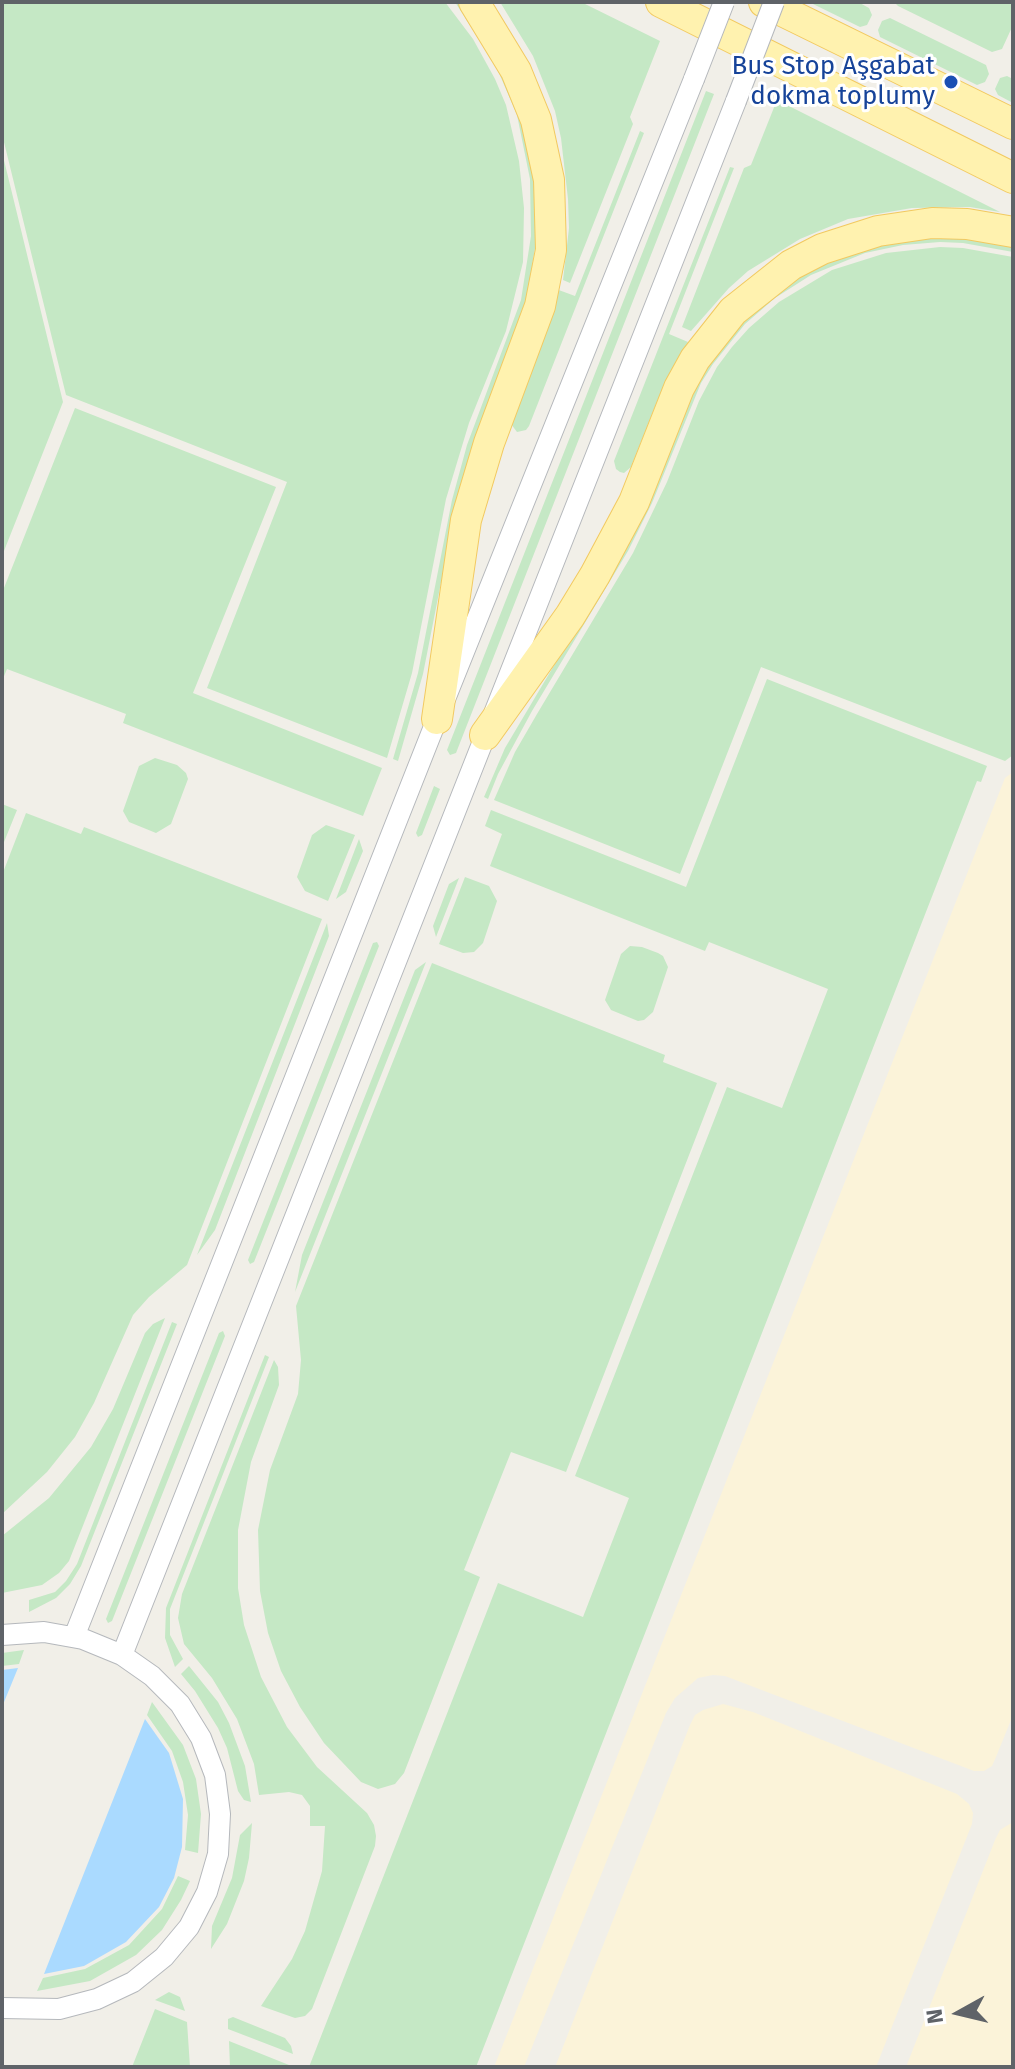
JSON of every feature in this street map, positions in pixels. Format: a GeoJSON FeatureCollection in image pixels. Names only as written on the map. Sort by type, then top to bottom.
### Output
{"type":"FeatureCollection","features":[{"type":"Feature","properties":{"kind":"main road"},"geometry":{"type":"LineString","coordinates":[[437,719],[466,520],[489,443],[540,306],[551,250],[549,180],[536,120],[516,71],[474,2]]}},
{"type":"Feature","properties":{"kind":"main road"},"geometry":{"type":"LineString","coordinates":[[764,2],[1013,124]]}},
{"type":"Feature","properties":{"kind":"main road"},"geometry":{"type":"LineString","coordinates":[[668,5],[1013,178]]}},
{"type":"Feature","properties":{"kind":"main road"},"geometry":{"type":"LineString","coordinates":[[485,735],[570,616],[595,575],[634,502],[679,388],[695,359],[733,311],[791,265],[822,249],[878,231],[932,223],[967,224],[1013,232]]}},
{"type":"Feature","properties":{"kind":"street"},"geometry":{"type":"LineString","coordinates":[[74,1637],[724,2]]}},
{"type":"Feature","properties":{"kind":"street"},"geometry":{"type":"LineString","coordinates":[[122,1655],[774,2]]}},
{"type":"Feature","properties":{"kind":"street"},"geometry":{"type":"LineString","coordinates":[[2,1635],[44,1632],[74,1637],[122,1655],[152,1676],[180,1704],[209,1756],[220,1814],[218,1854],[207,1892],[189,1927],[164,1957],[133,1982],[78,2005],[39,2011],[2,2008]]}},
{"type":"Feature","properties":{"kind":"green space"},"geometry":{"type":"Polygon","coordinates":[[[2,2],[445,2],[473,39],[495,79],[506,105],[519,161],[524,208],[523,262],[506,331],[469,423],[446,499],[412,673],[387,758],[207,688],[287,482],[66,395],[2,134],[2,2]]]}},
{"type":"Feature","properties":{"kind":"green space"},"geometry":{"type":"Polygon","coordinates":[[[455,2],[462,2],[514,91],[535,178],[537,237],[526,301],[457,501],[423,674],[398,761],[393,759],[418,673],[452,500],[467,445],[521,300],[531,236],[530,179],[517,115],[496,66],[455,2]]]}},
{"type":"Feature","properties":{"kind":"green space"},"geometry":{"type":"Polygon","coordinates":[[[500,2],[581,2],[660,41],[630,117],[633,124],[570,283],[563,280],[569,228],[568,199],[555,111],[533,56],[500,2]]]}},
{"type":"Feature","properties":{"kind":"green space"},"geometry":{"type":"Polygon","coordinates":[[[814,2],[858,2],[869,8],[872,15],[867,25],[860,27],[814,2]]]}},
{"type":"Feature","properties":{"kind":"green space"},"geometry":{"type":"Polygon","coordinates":[[[894,2],[1013,2],[1013,25],[1002,49],[992,52],[894,2]]]}},
{"type":"Feature","properties":{"kind":"green space"},"geometry":{"type":"Polygon","coordinates":[[[890,18],[986,65],[989,74],[985,82],[977,85],[880,37],[878,30],[882,21],[890,18]]]}},
{"type":"Feature","properties":{"kind":"green space"},"geometry":{"type":"Polygon","coordinates":[[[1007,76],[1013,79],[1013,103],[998,95],[995,89],[1000,78],[1007,76]]]}},
{"type":"Feature","properties":{"kind":"green space"},"geometry":{"type":"Polygon","coordinates":[[[706,91],[714,94],[456,753],[450,755],[447,750],[706,91]]]}},
{"type":"Feature","properties":{"kind":"green space"},"geometry":{"type":"Polygon","coordinates":[[[777,100],[1000,212],[970,207],[912,208],[848,219],[800,239],[748,271],[691,331],[682,327],[744,168],[751,165],[777,100]]]}},
{"type":"Feature","properties":{"kind":"green space"},"geometry":{"type":"Polygon","coordinates":[[[640,131],[644,133],[529,426],[517,432],[511,424],[556,289],[575,296],[640,131]]]}},
{"type":"Feature","properties":{"kind":"green space"},"geometry":{"type":"Polygon","coordinates":[[[2,152],[63,402],[2,556],[2,152]]]}},
{"type":"Feature","properties":{"kind":"green space"},"geometry":{"type":"Polygon","coordinates":[[[730,167],[734,168],[669,334],[688,342],[658,399],[631,467],[624,473],[620,472],[614,461],[730,167]]]}},
{"type":"Feature","properties":{"kind":"green space"},"geometry":{"type":"Polygon","coordinates":[[[918,238],[964,238],[1013,246],[1013,252],[940,242],[903,245],[865,253],[811,275],[775,298],[745,324],[701,383],[652,503],[628,551],[532,711],[488,799],[484,797],[505,748],[581,620],[697,381],[742,321],[808,270],[864,248],[918,238]]]}},
{"type":"Feature","properties":{"kind":"green space"},"geometry":{"type":"Polygon","coordinates":[[[940,247],[1013,257],[1013,755],[1005,761],[761,667],[680,874],[494,800],[515,752],[633,553],[667,482],[699,401],[732,347],[779,302],[832,270],[886,253],[940,247]]]}},
{"type":"Feature","properties":{"kind":"green space"},"geometry":{"type":"Polygon","coordinates":[[[75,408],[276,487],[193,693],[382,768],[363,816],[123,723],[126,714],[7,669],[2,681],[2,593],[75,408]]]}},
{"type":"Feature","properties":{"kind":"green space"},"geometry":{"type":"Polygon","coordinates":[[[767,679],[987,766],[981,782],[977,781],[476,2067],[309,2067],[498,1583],[583,1617],[629,1498],[575,1476],[727,1087],[782,1108],[828,989],[709,942],[705,951],[490,866],[502,834],[485,826],[491,810],[686,887],[767,679]]]}},
{"type":"Feature","properties":{"kind":"green space"},"geometry":{"type":"Polygon","coordinates":[[[155,758],[177,765],[188,779],[171,824],[156,833],[129,822],[123,811],[139,766],[155,758]]]}},
{"type":"Feature","properties":{"kind":"green space"},"geometry":{"type":"Polygon","coordinates":[[[434,786],[440,789],[422,835],[418,837],[416,833],[434,786]]]}},
{"type":"Feature","properties":{"kind":"green space"},"geometry":{"type":"Polygon","coordinates":[[[2,804],[17,810],[2,847],[2,804]]]}},
{"type":"Feature","properties":{"kind":"green space"},"geometry":{"type":"Polygon","coordinates":[[[26,813],[81,834],[84,827],[322,919],[187,1265],[133,1315],[94,1403],[75,1437],[47,1472],[2,1514],[2,875],[26,813]]]}},
{"type":"Feature","properties":{"kind":"green space"},"geometry":{"type":"Polygon","coordinates":[[[326,825],[355,835],[328,901],[305,891],[297,877],[312,835],[326,825]]]}},
{"type":"Feature","properties":{"kind":"green space"},"geometry":{"type":"Polygon","coordinates":[[[359,839],[363,851],[346,892],[336,899],[359,839]]]}},
{"type":"Feature","properties":{"kind":"green space"},"geometry":{"type":"Polygon","coordinates":[[[465,877],[489,886],[497,901],[483,943],[474,952],[463,953],[439,944],[465,877]]]}},
{"type":"Feature","properties":{"kind":"green space"},"geometry":{"type":"Polygon","coordinates":[[[459,878],[436,937],[433,926],[449,884],[459,878]]]}},
{"type":"Feature","properties":{"kind":"green space"},"geometry":{"type":"Polygon","coordinates":[[[327,923],[329,936],[215,1230],[197,1255],[327,923]]]}},
{"type":"Feature","properties":{"kind":"green space"},"geometry":{"type":"Polygon","coordinates":[[[377,942],[379,946],[254,1262],[250,1264],[248,1260],[373,943],[377,942]]]}},
{"type":"Feature","properties":{"kind":"green space"},"geometry":{"type":"Polygon","coordinates":[[[630,946],[658,953],[668,967],[653,1012],[638,1021],[611,1010],[605,1000],[621,954],[630,946]]]}},
{"type":"Feature","properties":{"kind":"green space"},"geometry":{"type":"Polygon","coordinates":[[[426,962],[295,1292],[302,1255],[415,970],[426,962]]]}},
{"type":"Feature","properties":{"kind":"green space"},"geometry":{"type":"Polygon","coordinates":[[[432,963],[665,1055],[663,1062],[717,1083],[566,1472],[511,1452],[464,1570],[480,1577],[404,1773],[395,1784],[378,1789],[361,1782],[324,1743],[281,1671],[268,1633],[260,1591],[258,1530],[270,1470],[298,1394],[301,1360],[296,1306],[432,963]]]}},
{"type":"Feature","properties":{"kind":"green space"},"geometry":{"type":"Polygon","coordinates":[[[165,1318],[69,1561],[42,1585],[2,1593],[2,1536],[49,1498],[91,1447],[113,1409],[145,1333],[165,1318]]]}},
{"type":"Feature","properties":{"kind":"green space"},"geometry":{"type":"Polygon","coordinates":[[[172,1322],[177,1324],[81,1566],[70,1584],[56,1598],[29,1612],[29,1600],[55,1592],[77,1564],[172,1322]]]}},
{"type":"Feature","properties":{"kind":"green space"},"geometry":{"type":"Polygon","coordinates":[[[223,1331],[225,1336],[112,1621],[108,1623],[106,1619],[219,1333],[223,1331]]]}},
{"type":"Feature","properties":{"kind":"green space"},"geometry":{"type":"Polygon","coordinates":[[[265,1355],[269,1357],[170,1609],[170,1635],[183,1659],[175,1667],[165,1638],[166,1608],[265,1355]]]}},
{"type":"Feature","properties":{"kind":"green space"},"geometry":{"type":"Polygon","coordinates":[[[274,1360],[278,1367],[279,1385],[251,1462],[238,1530],[238,1588],[244,1625],[261,1677],[287,1727],[317,1767],[367,1813],[376,1836],[375,1846],[312,2009],[305,2016],[295,2018],[261,2006],[292,1959],[305,1931],[322,1871],[325,1826],[310,1826],[310,1806],[302,1795],[289,1792],[259,1795],[254,1764],[237,1719],[212,1678],[184,1644],[178,1618],[182,1594],[274,1360]]]}},
{"type":"Feature","properties":{"kind":"green space"},"geometry":{"type":"Polygon","coordinates":[[[24,1650],[19,1664],[2,1666],[2,1653],[24,1650]]]}},
{"type":"Feature","properties":{"kind":"green space"},"geometry":{"type":"Polygon","coordinates":[[[189,1666],[218,1702],[229,1723],[245,1766],[251,1802],[244,1800],[238,1791],[227,1748],[218,1728],[181,1674],[189,1666]]]}},
{"type":"Feature","properties":{"kind":"green space"},"geometry":{"type":"Polygon","coordinates":[[[152,1702],[183,1745],[196,1779],[201,1814],[198,1853],[185,1850],[188,1815],[183,1782],[172,1751],[147,1715],[152,1702]]]}},
{"type":"Feature","properties":{"kind":"green space"},"geometry":{"type":"Polygon","coordinates":[[[252,1823],[244,1881],[227,1924],[211,1949],[212,1926],[232,1878],[240,1835],[252,1823]]]}},
{"type":"Feature","properties":{"kind":"green space"},"geometry":{"type":"Polygon","coordinates":[[[178,1876],[190,1881],[181,1900],[162,1930],[136,1955],[90,1981],[37,1991],[43,1978],[85,1969],[129,1945],[162,1909],[178,1876]]]}},
{"type":"Feature","properties":{"kind":"green space"},"geometry":{"type":"Polygon","coordinates":[[[169,1992],[180,1997],[185,2011],[155,2000],[169,1992]]]}},
{"type":"Feature","properties":{"kind":"green space"},"geometry":{"type":"Polygon","coordinates":[[[155,2009],[187,2022],[190,2067],[132,2067],[155,2009]]]}},
{"type":"Feature","properties":{"kind":"green space"},"geometry":{"type":"Polygon","coordinates":[[[233,2017],[285,2038],[293,2054],[228,2029],[228,2019],[233,2017]]]}},
{"type":"Feature","properties":{"kind":"green space"},"geometry":{"type":"Polygon","coordinates":[[[229,2041],[289,2065],[230,2067],[229,2041]]]}},
{"type":"Feature","properties":{"kind":"sand"},"geometry":{"type":"Polygon","coordinates":[[[1013,772],[1013,1715],[992,1766],[984,1771],[974,1771],[725,1676],[698,1678],[675,1698],[666,1713],[524,2067],[494,2067],[1005,778],[1013,772]]]}},
{"type":"Feature","properties":{"kind":"sand"},"geometry":{"type":"Polygon","coordinates":[[[723,1704],[753,1712],[957,1794],[969,1804],[973,1813],[972,1824],[876,2067],[555,2067],[690,1725],[695,1715],[723,1704]]]}},
{"type":"Feature","properties":{"kind":"sand"},"geometry":{"type":"Polygon","coordinates":[[[1013,1822],[1013,2067],[906,2067],[995,1840],[1000,1830],[1013,1822]]]}},
{"type":"Feature","properties":{"kind":"water"},"geometry":{"type":"Polygon","coordinates":[[[18,1668],[2,1707],[2,1670],[18,1668]]]}},
{"type":"Feature","properties":{"kind":"water"},"geometry":{"type":"Polygon","coordinates":[[[145,1719],[169,1753],[183,1799],[182,1847],[174,1878],[159,1907],[126,1942],[84,1966],[44,1974],[145,1719]]]}},
{"type":"Feature","properties":{"kind":"place","name":"Bus Stop Aşgabat dokma toplumy"},"geometry":{"type":"Point","coordinates":[951,82]}}]}
